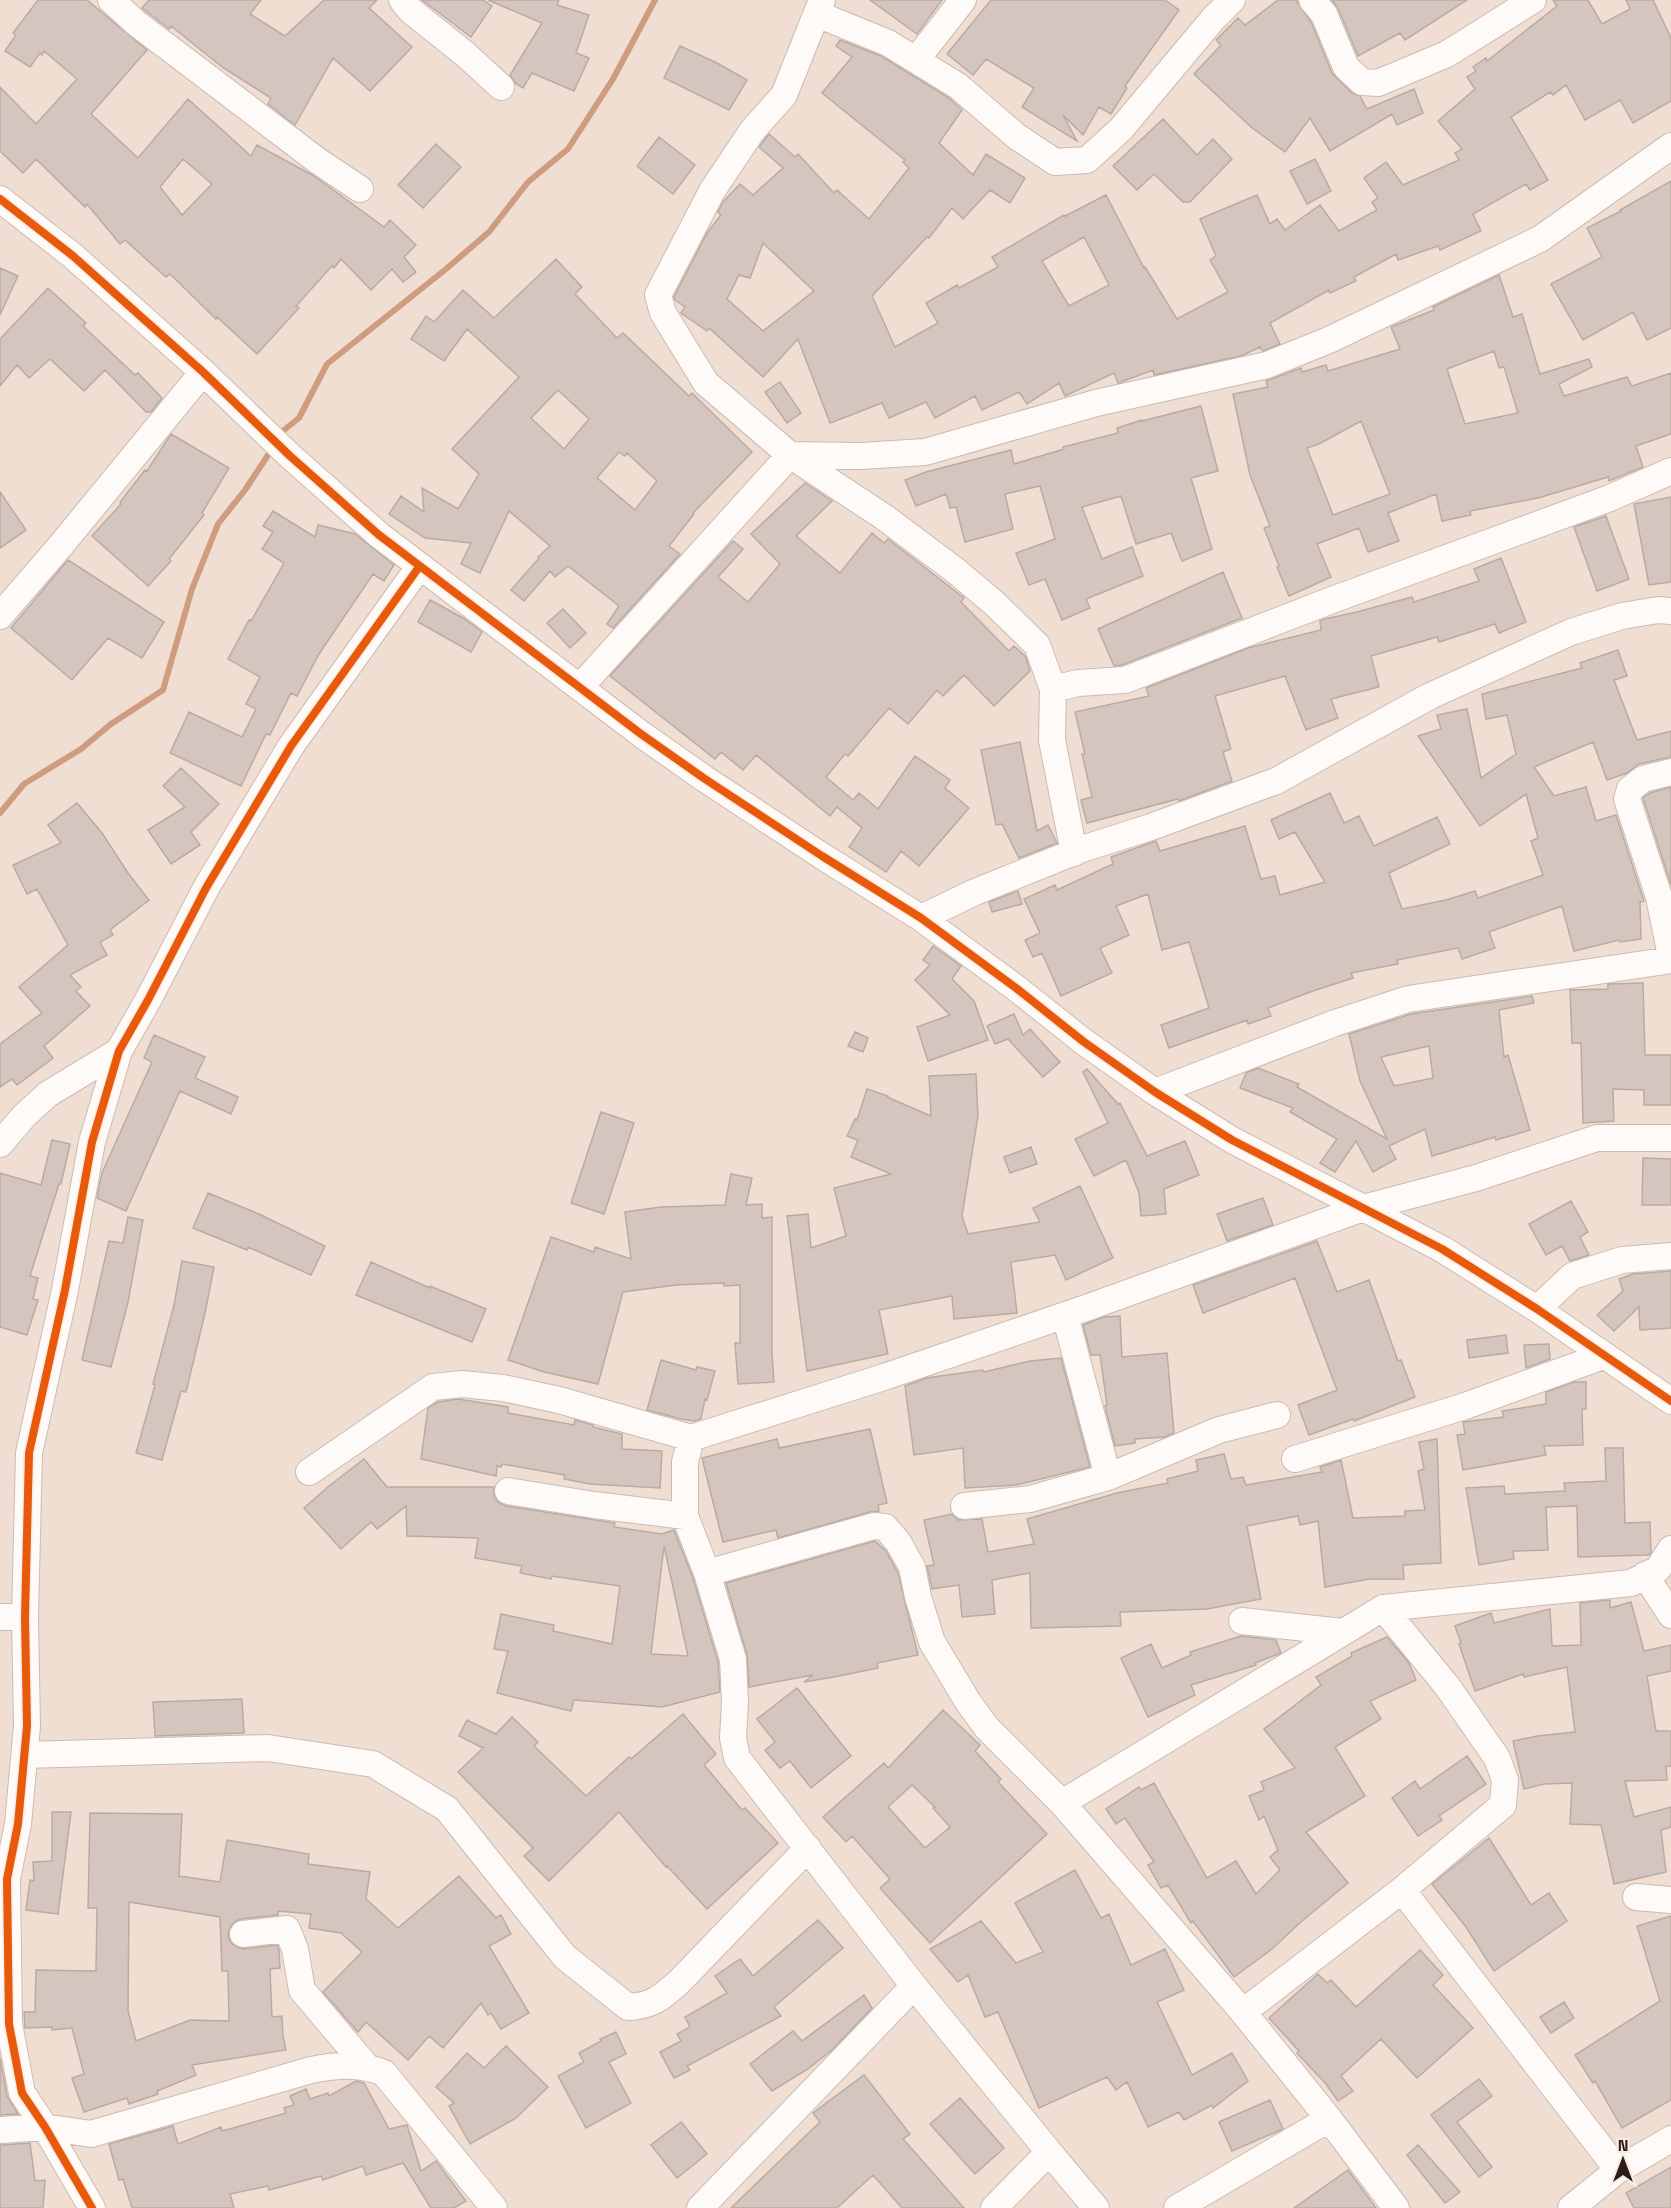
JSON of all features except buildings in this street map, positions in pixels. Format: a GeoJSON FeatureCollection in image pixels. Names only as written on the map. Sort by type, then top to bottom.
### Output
{"type":"FeatureCollection","features":[{"type":"Feature","properties":{"kind":"street"},"geometry":{"type":"LineString","coordinates":[[111,0],[136,23],[318,161],[360,189]]}},
{"type":"Feature","properties":{"kind":"street"},"geometry":{"type":"LineString","coordinates":[[402,0],[410,10],[465,54],[501,87]]}},
{"type":"Feature","properties":{"kind":"street"},"geometry":{"type":"LineString","coordinates":[[916,60],[963,0]]}},
{"type":"Feature","properties":{"kind":"street"},"geometry":{"type":"LineString","coordinates":[[1074,853],[1052,740],[1053,689],[1036,645],[994,603],[956,571],[884,518],[790,455],[706,383],[667,320],[658,295],[712,191],[752,131],[784,95],[820,7],[888,43],[958,86],[1016,136],[1055,162],[1087,160],[1121,129],[1213,19],[1232,0]]}},
{"type":"Feature","properties":{"kind":"street"},"geometry":{"type":"LineString","coordinates":[[1312,0],[1324,14],[1346,67],[1362,82],[1378,83],[1447,54],[1533,0]]}},
{"type":"Feature","properties":{"kind":"street"},"geometry":{"type":"LineString","coordinates":[[580,687],[790,455],[861,456],[925,452],[1096,403],[1267,365],[1329,340],[1540,239],[1671,146]]}},
{"type":"Feature","properties":{"kind":"street"},"geometry":{"type":"LineString","coordinates":[[0,199],[73,256],[203,372],[290,456],[379,535],[705,779],[921,918],[1016,988],[1084,1042],[1155,1092],[1232,1140],[1442,1249],[1537,1309],[1671,1401]]}},
{"type":"Feature","properties":{"kind":"street"},"geometry":{"type":"LineString","coordinates":[[0,616],[63,544],[203,372]]}},
{"type":"Feature","properties":{"kind":"street"},"geometry":{"type":"LineString","coordinates":[[1053,689],[1078,683],[1125,680],[1332,600],[1610,498],[1671,471]]}},
{"type":"Feature","properties":{"kind":"street"},"geometry":{"type":"LineString","coordinates":[[92,2208],[45,2127],[22,2093],[9,2024],[3,1879],[18,1824],[27,1726],[12,1617],[29,1454],[65,1290],[92,1142],[119,1051],[206,888],[279,764],[419,567]]}},
{"type":"Feature","properties":{"kind":"street"},"geometry":{"type":"LineString","coordinates":[[921,918],[975,892],[1074,853],[1276,782],[1430,696],[1570,632],[1622,616],[1671,610]]}},
{"type":"Feature","properties":{"kind":"street"},"geometry":{"type":"LineString","coordinates":[[1155,1092],[1335,1023],[1408,999],[1671,958],[1659,897],[1627,799],[1630,789],[1643,779],[1671,772]]}},
{"type":"Feature","properties":{"kind":"street"},"geometry":{"type":"LineString","coordinates":[[0,1144],[24,1116],[48,1094],[119,1051]]}},
{"type":"Feature","properties":{"kind":"street"},"geometry":{"type":"LineString","coordinates":[[309,1472],[434,1387],[462,1384],[502,1388],[559,1400],[691,1438],[884,1377],[1065,1316],[1363,1208],[1476,1178],[1597,1138],[1671,1138]]}},
{"type":"Feature","properties":{"kind":"street"},"geometry":{"type":"LineString","coordinates":[[1537,1309],[1572,1276],[1622,1260],[1671,1256]]}},
{"type":"Feature","properties":{"kind":"street"},"geometry":{"type":"LineString","coordinates":[[1065,1316],[1108,1477]]}},
{"type":"Feature","properties":{"kind":"street"},"geometry":{"type":"LineString","coordinates":[[1295,1459],[1465,1406],[1603,1356]]}},
{"type":"Feature","properties":{"kind":"street"},"geometry":{"type":"LineString","coordinates":[[964,1506],[1030,1499],[1108,1477],[1219,1430],[1277,1415]]}},
{"type":"Feature","properties":{"kind":"street"},"geometry":{"type":"LineString","coordinates":[[691,1438],[685,1462],[685,1516],[707,1573],[733,1659],[735,1702],[733,1738],[737,1758],[914,1986],[1096,2208]]}},
{"type":"Feature","properties":{"kind":"street"},"geometry":{"type":"LineString","coordinates":[[508,1491],[594,1505],[685,1516]]}},
{"type":"Feature","properties":{"kind":"street"},"geometry":{"type":"LineString","coordinates":[[707,1573],[874,1526],[885,1527],[898,1542],[912,1567],[918,1597],[932,1642],[968,1702],[987,1728],[1062,1803],[1243,2012],[1329,2119],[1396,2208]]}},
{"type":"Feature","properties":{"kind":"street"},"geometry":{"type":"LineString","coordinates":[[1062,1803],[1383,1608],[1631,1583],[1658,1569],[1671,1549]]}},
{"type":"Feature","properties":{"kind":"street"},"geometry":{"type":"LineString","coordinates":[[1645,1575],[1671,1615]]}},
{"type":"Feature","properties":{"kind":"street"},"geometry":{"type":"LineString","coordinates":[[1243,2012],[1402,1890],[1503,1805],[1505,1780],[1497,1758],[1447,1686],[1383,1608]]}},
{"type":"Feature","properties":{"kind":"street"},"geometry":{"type":"LineString","coordinates":[[1242,1621],[1343,1632]]}},
{"type":"Feature","properties":{"kind":"street"},"geometry":{"type":"LineString","coordinates":[[25,1755],[268,1748],[373,1764],[447,1809],[565,1957],[628,2007],[644,2006],[659,1999],[679,1982],[808,1848]]}},
{"type":"Feature","properties":{"kind":"street"},"geometry":{"type":"LineString","coordinates":[[1402,1890],[1618,2170]]}},
{"type":"Feature","properties":{"kind":"street"},"geometry":{"type":"LineString","coordinates":[[1636,1897],[1671,1900]]}},
{"type":"Feature","properties":{"kind":"street"},"geometry":{"type":"LineString","coordinates":[[243,1934],[287,1929],[295,1949],[302,1990],[367,2067]]}},
{"type":"Feature","properties":{"kind":"street"},"geometry":{"type":"LineString","coordinates":[[700,2208],[914,1986]]}},
{"type":"Feature","properties":{"kind":"street"},"geometry":{"type":"LineString","coordinates":[[0,2130],[45,2127],[91,2134],[310,2070],[338,2065],[367,2067],[384,2073],[494,2208]]}},
{"type":"Feature","properties":{"kind":"street"},"geometry":{"type":"LineString","coordinates":[[1177,2208],[1329,2119]]}},
{"type":"Feature","properties":{"kind":"street"},"geometry":{"type":"LineString","coordinates":[[1571,2208],[1618,2170],[1671,2139]]}},
{"type":"Feature","properties":{"kind":"street"},"geometry":{"type":"LineString","coordinates":[[993,2208],[1049,2152]]}},
{"type":"Feature","properties":{"kind":"waterway"},"geometry":{"type":"LineString","coordinates":[[279,438],[284,430],[299,418],[327,364],[489,232],[528,182],[568,149],[613,79],[655,0]]}},
{"type":"Feature","properties":{"kind":"waterway"},"geometry":{"type":"LineString","coordinates":[[0,813],[24,784],[81,749],[111,724],[163,690],[192,589],[218,524],[245,490],[272,449]]}},
{"type":"Feature","properties":{"kind":"cycle path"},"geometry":{"type":"LineString","coordinates":[[0,199],[73,256],[203,372],[290,456],[379,535],[641,734],[822,856],[921,918],[1016,988],[1084,1042],[1155,1092],[1232,1140],[1442,1249],[1537,1309],[1671,1401]]}},
{"type":"Feature","properties":{"kind":"cycle path"},"geometry":{"type":"LineString","coordinates":[[92,2208],[45,2127],[22,2093],[9,2024],[7,1879],[18,1824],[27,1726],[25,1617],[29,1453],[65,1290],[92,1142],[119,1051],[206,888],[291,746],[419,567]]}}]}
